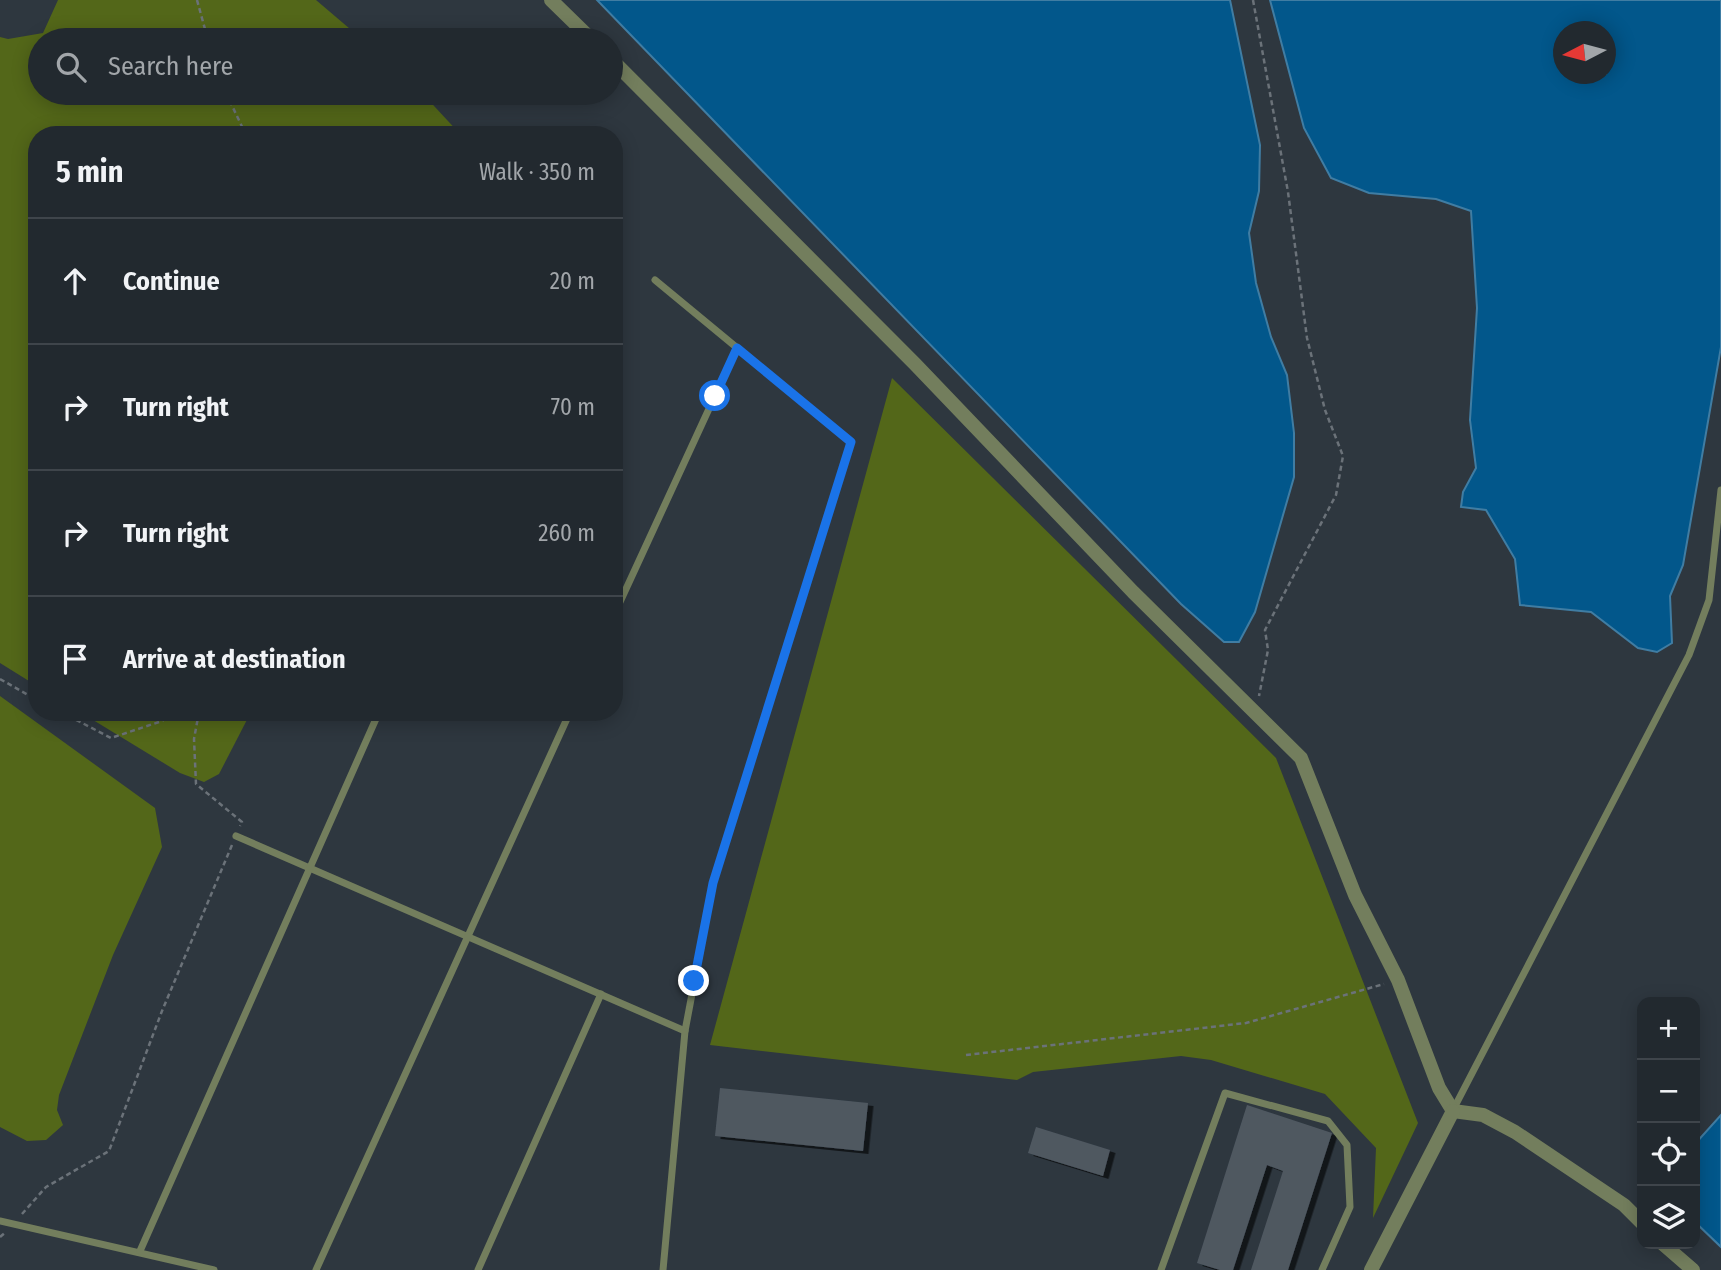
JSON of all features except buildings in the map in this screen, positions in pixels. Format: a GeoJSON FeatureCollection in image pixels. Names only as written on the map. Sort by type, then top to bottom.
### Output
{"type":"FeatureCollection","features":[{"type":"Feature","properties":{"kind":"street"},"geometry":{"type":"LineString","coordinates":[[551,0],[580,28]]}},
{"type":"Feature","properties":{"kind":"street"},"geometry":{"type":"LineString","coordinates":[[623,71],[915,364],[1133,592],[1301,758],[1355,895],[1398,980],[1439,1088],[1452,1111]]}},
{"type":"Feature","properties":{"kind":"street"},"geometry":{"type":"LineString","coordinates":[[1452,1111],[1483,1115],[1515,1132],[1624,1205],[1637,1218]]}},
{"type":"Feature","properties":{"kind":"street"},"geometry":{"type":"LineString","coordinates":[[1371,1270],[1452,1111]]}},
{"type":"Feature","properties":{"kind":"street"},"geometry":{"type":"LineString","coordinates":[[1669,1249],[1693,1270]]}},
{"type":"Feature","properties":{"kind":"lane"},"geometry":{"type":"LineString","coordinates":[[655,280],[851,442],[713,883],[685,1031],[663,1270]]}},
{"type":"Feature","properties":{"kind":"lane"},"geometry":{"type":"LineString","coordinates":[[623,595],[737,348]]}},
{"type":"Feature","properties":{"kind":"lane"},"geometry":{"type":"LineString","coordinates":[[1452,1111],[1689,655],[1709,600],[1721,490]]}},
{"type":"Feature","properties":{"kind":"lane"},"geometry":{"type":"LineString","coordinates":[[140,1251],[375,721]]}},
{"type":"Feature","properties":{"kind":"lane"},"geometry":{"type":"LineString","coordinates":[[316,1270],[566,721]]}},
{"type":"Feature","properties":{"kind":"lane"},"geometry":{"type":"LineString","coordinates":[[236,836],[685,1031]]}},
{"type":"Feature","properties":{"kind":"lane"},"geometry":{"type":"LineString","coordinates":[[478,1270],[601,994]]}},
{"type":"Feature","properties":{"kind":"lane"},"geometry":{"type":"LineString","coordinates":[[1161,1270],[1225,1093],[1328,1121],[1347,1145],[1350,1207],[1322,1270]]}},
{"type":"Feature","properties":{"kind":"lane"},"geometry":{"type":"LineString","coordinates":[[0,1221],[15,1222],[214,1270]]}},
{"type":"Feature","properties":{"kind":"path"},"geometry":{"type":"LineString","coordinates":[[197,0],[205,28]]}},
{"type":"Feature","properties":{"kind":"path"},"geometry":{"type":"LineString","coordinates":[[1253,0],[1288,192],[1307,338],[1325,410],[1343,456],[1336,495],[1265,630],[1268,650],[1257,713]]}},
{"type":"Feature","properties":{"kind":"path"},"geometry":{"type":"LineString","coordinates":[[232,105],[242,126]]}},
{"type":"Feature","properties":{"kind":"path"},"geometry":{"type":"LineString","coordinates":[[0,680],[28,695]]}},
{"type":"Feature","properties":{"kind":"path"},"geometry":{"type":"LineString","coordinates":[[78,721],[111,738],[162,721]]}},
{"type":"Feature","properties":{"kind":"path"},"geometry":{"type":"LineString","coordinates":[[15,1222],[46,1187],[110,1150],[162,1011],[242,822],[196,784],[194,739],[197,721]]}},
{"type":"Feature","properties":{"kind":"path"},"geometry":{"type":"LineString","coordinates":[[966,1055],[1247,1023],[1398,980]]}},
{"type":"Feature","properties":{"kind":"green space"},"geometry":{"type":"Polygon","coordinates":[[[58,0],[316,0],[349,28],[45,28],[58,0]]]}},
{"type":"Feature","properties":{"kind":"green space"},"geometry":{"type":"Polygon","coordinates":[[[28,36],[28,105],[433,105],[453,126],[28,126],[28,680],[0,663],[0,37],[8,39],[28,36]]]}},
{"type":"Feature","properties":{"kind":"green space"},"geometry":{"type":"Polygon","coordinates":[[[892,378],[1276,758],[1418,1123],[1373,1218],[1376,1148],[1325,1094],[1211,1060],[1181,1056],[1033,1072],[1017,1080],[710,1045],[892,378]]]}},
{"type":"Feature","properties":{"kind":"green space"},"geometry":{"type":"Polygon","coordinates":[[[0,696],[28,716],[28,721],[35,721],[155,808],[162,847],[113,955],[59,1095],[57,1110],[63,1125],[46,1140],[27,1141],[0,1127],[0,696]]]}},
{"type":"Feature","properties":{"kind":"green space"},"geometry":{"type":"Polygon","coordinates":[[[95,721],[246,721],[219,774],[204,782],[180,773],[95,721]]]}},
{"type":"Feature","properties":{"kind":"water"},"geometry":{"type":"Polygon","coordinates":[[[597,0],[1230,0],[1260,145],[1259,191],[1249,233],[1256,283],[1271,337],[1287,375],[1294,433],[1294,477],[1255,612],[1239,642],[1224,642],[1181,604],[597,0]]]}},
{"type":"Feature","properties":{"kind":"water"},"geometry":{"type":"Polygon","coordinates":[[[1270,0],[1721,0],[1721,347],[1683,565],[1670,596],[1672,643],[1657,652],[1638,648],[1591,612],[1520,605],[1515,559],[1486,510],[1461,507],[1463,492],[1476,468],[1470,420],[1477,308],[1471,211],[1436,199],[1369,193],[1331,178],[1304,128],[1270,0]]]}},
{"type":"Feature","properties":{"kind":"water"},"geometry":{"type":"Polygon","coordinates":[[[1721,1115],[1721,1247],[1700,1227],[1700,1138],[1721,1115]]]}},
{"type":"Feature","properties":{"kind":"route"},"geometry":{"type":"LineString","coordinates":[[694,981],[713,883],[851,442],[737,348],[715,396]]}}]}
